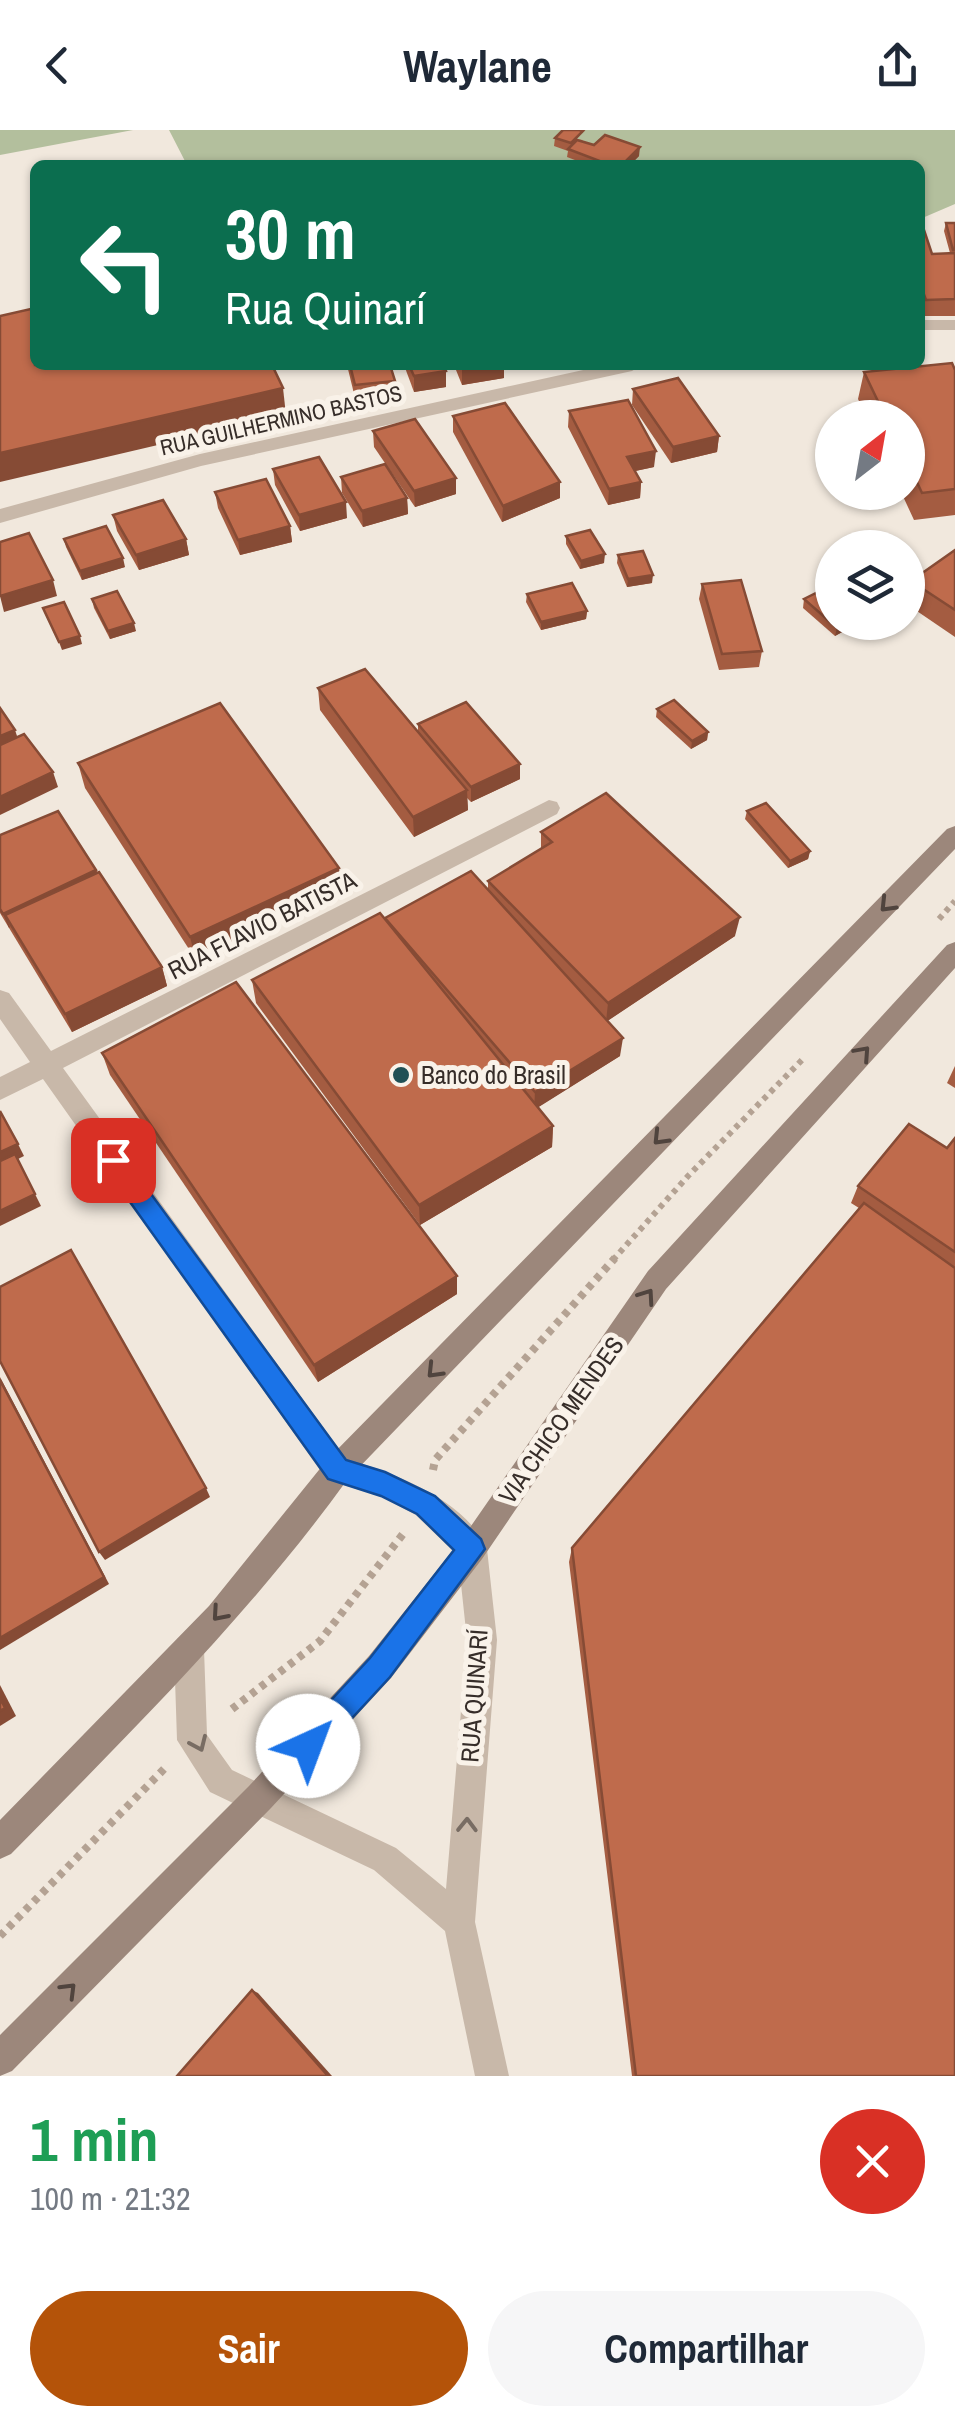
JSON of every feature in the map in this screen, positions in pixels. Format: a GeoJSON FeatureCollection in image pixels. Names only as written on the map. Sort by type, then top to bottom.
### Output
{"type":"FeatureCollection","features":[{"type":"Feature","properties":{"kind":"main road"},"geometry":{"type":"LineString","coordinates":[[0,1843],[189,1649],[310,1510],[337,1470],[955,835]]}},
{"type":"Feature","properties":{"kind":"main road","name":"VIA CHICO MENDES"},"geometry":{"type":"LineString","coordinates":[[0,2060],[260,1798],[380,1667],[472,1549],[657,1280],[955,952]]}},
{"type":"Feature","properties":{"kind":"street"},"geometry":{"type":"LineString","coordinates":[[925,324],[955,325]]}},
{"type":"Feature","properties":{"kind":"street","name":"RUA GUILHERMINO BASTOS"},"geometry":{"type":"LineString","coordinates":[[0,516],[200,460],[609,370]]}},
{"type":"Feature","properties":{"kind":"street","name":"RUA FLAVIO BATISTA"},"geometry":{"type":"LineString","coordinates":[[0,1089],[549,808]]}},
{"type":"Feature","properties":{"kind":"street"},"geometry":{"type":"LineString","coordinates":[[0,1000],[337,1470],[385,1484],[426,1505],[472,1549]]}},
{"type":"Feature","properties":{"kind":"street","name":"RUA QUINARÍ"},"geometry":{"type":"LineString","coordinates":[[472,1549],[482,1640],[459,1922],[492,2076]]}},
{"type":"Feature","properties":{"kind":"street"},"geometry":{"type":"LineString","coordinates":[[189,1649],[192,1740],[221,1782],[386,1859],[459,1922]]}},
{"type":"Feature","properties":{"kind":"path"},"geometry":{"type":"LineString","coordinates":[[931,927],[955,901]]}},
{"type":"Feature","properties":{"kind":"path"},"geometry":{"type":"LineString","coordinates":[[434,1460],[688,1176],[810,1052]]}},
{"type":"Feature","properties":{"kind":"green space"},"geometry":{"type":"Polygon","coordinates":[[[0,130],[133,130],[0,155],[0,130]]]}},
{"type":"Feature","properties":{"kind":"green space"},"geometry":{"type":"Polygon","coordinates":[[[169,130],[955,130],[955,204],[925,217],[925,160],[184,160],[169,130]]]}},
{"type":"Feature","properties":{"kind":"building"},"geometry":{"type":"Polygon","coordinates":[[[563,130],[583,131],[571,143],[555,138],[563,130]]]}},
{"type":"Feature","properties":{"kind":"building"},"geometry":{"type":"Polygon","coordinates":[[[605,135],[640,147],[627,160],[597,160],[568,149],[577,140],[594,145],[605,135]]]}},
{"type":"Feature","properties":{"kind":"building"},"geometry":{"type":"Polygon","coordinates":[[[946,223],[955,223],[955,250],[953,250],[946,223]]]}},
{"type":"Feature","properties":{"kind":"building"},"geometry":{"type":"Polygon","coordinates":[[[925,233],[932,254],[955,253],[955,299],[926,300],[925,233]]]}},
{"type":"Feature","properties":{"kind":"building"},"geometry":{"type":"Polygon","coordinates":[[[30,309],[30,370],[274,370],[283,388],[0,453],[0,316],[30,309]]]}},
{"type":"Feature","properties":{"kind":"building"},"geometry":{"type":"Polygon","coordinates":[[[952,363],[955,370],[955,489],[925,493],[925,400],[877,400],[864,372],[925,370],[925,366],[952,363]]]}},
{"type":"Feature","properties":{"kind":"building"},"geometry":{"type":"Polygon","coordinates":[[[351,370],[392,370],[395,381],[355,385],[351,370]]]}},
{"type":"Feature","properties":{"kind":"building"},"geometry":{"type":"Polygon","coordinates":[[[411,370],[446,371],[414,376],[411,370]]]}},
{"type":"Feature","properties":{"kind":"building"},"geometry":{"type":"Polygon","coordinates":[[[678,378],[719,436],[673,447],[633,389],[678,378]]]}},
{"type":"Feature","properties":{"kind":"building"},"geometry":{"type":"Polygon","coordinates":[[[628,400],[656,451],[627,457],[641,482],[609,489],[569,411],[628,400]]]}},
{"type":"Feature","properties":{"kind":"building"},"geometry":{"type":"Polygon","coordinates":[[[505,403],[560,482],[503,506],[453,416],[505,403]]]}},
{"type":"Feature","properties":{"kind":"building"},"geometry":{"type":"Polygon","coordinates":[[[415,419],[456,478],[414,491],[373,431],[415,419]]]}},
{"type":"Feature","properties":{"kind":"building"},"geometry":{"type":"Polygon","coordinates":[[[319,457],[346,502],[299,515],[273,469],[319,457]]]}},
{"type":"Feature","properties":{"kind":"building"},"geometry":{"type":"Polygon","coordinates":[[[385,464],[407,498],[362,511],[341,477],[385,464]]]}},
{"type":"Feature","properties":{"kind":"building"},"geometry":{"type":"Polygon","coordinates":[[[266,479],[290,526],[238,540],[215,492],[266,479]]]}},
{"type":"Feature","properties":{"kind":"building"},"geometry":{"type":"Polygon","coordinates":[[[163,500],[186,539],[136,555],[113,515],[163,500]]]}},
{"type":"Feature","properties":{"kind":"building"},"geometry":{"type":"Polygon","coordinates":[[[106,526],[123,558],[80,571],[64,539],[106,526]]]}},
{"type":"Feature","properties":{"kind":"building"},"geometry":{"type":"Polygon","coordinates":[[[590,530],[605,554],[581,561],[566,536],[590,530]]]}},
{"type":"Feature","properties":{"kind":"building"},"geometry":{"type":"Polygon","coordinates":[[[29,533],[53,580],[0,596],[0,542],[29,533]]]}},
{"type":"Feature","properties":{"kind":"building"},"geometry":{"type":"Polygon","coordinates":[[[955,550],[955,610],[925,590],[925,571],[955,550]]]}},
{"type":"Feature","properties":{"kind":"building"},"geometry":{"type":"Polygon","coordinates":[[[643,551],[653,575],[628,579],[618,555],[643,551]]]}},
{"type":"Feature","properties":{"kind":"building"},"geometry":{"type":"Polygon","coordinates":[[[741,580],[762,651],[722,654],[702,584],[741,580]]]}},
{"type":"Feature","properties":{"kind":"building"},"geometry":{"type":"Polygon","coordinates":[[[572,583],[587,611],[541,622],[527,594],[572,583]]]}},
{"type":"Feature","properties":{"kind":"building"},"geometry":{"type":"Polygon","coordinates":[[[117,591],[134,623],[108,631],[92,599],[117,591]]]}},
{"type":"Feature","properties":{"kind":"building"},"geometry":{"type":"Polygon","coordinates":[[[815,594],[815,609],[804,599],[815,594]]]}},
{"type":"Feature","properties":{"kind":"building"},"geometry":{"type":"Polygon","coordinates":[[[64,602],[80,636],[59,642],[43,608],[64,602]]]}},
{"type":"Feature","properties":{"kind":"building"},"geometry":{"type":"Polygon","coordinates":[[[365,669],[467,790],[413,817],[318,688],[365,669]]]}},
{"type":"Feature","properties":{"kind":"building"},"geometry":{"type":"Polygon","coordinates":[[[674,700],[708,732],[692,741],[657,709],[674,700]]]}},
{"type":"Feature","properties":{"kind":"building"},"geometry":{"type":"Polygon","coordinates":[[[466,702],[520,764],[471,787],[418,724],[466,702]]]}},
{"type":"Feature","properties":{"kind":"building"},"geometry":{"type":"Polygon","coordinates":[[[220,703],[339,868],[190,937],[78,763],[220,703]]]}},
{"type":"Feature","properties":{"kind":"building"},"geometry":{"type":"Polygon","coordinates":[[[0,708],[15,730],[0,736],[0,708]]]}},
{"type":"Feature","properties":{"kind":"building"},"geometry":{"type":"Polygon","coordinates":[[[24,734],[53,772],[0,797],[0,745],[24,734]]]}},
{"type":"Feature","properties":{"kind":"building"},"geometry":{"type":"Polygon","coordinates":[[[606,793],[740,917],[608,1003],[488,881],[552,842],[541,832],[606,793]]]}},
{"type":"Feature","properties":{"kind":"building"},"geometry":{"type":"Polygon","coordinates":[[[766,803],[810,851],[790,861],[747,811],[766,803]]]}},
{"type":"Feature","properties":{"kind":"building"},"geometry":{"type":"Polygon","coordinates":[[[58,811],[96,870],[3,914],[0,835],[58,811]]]}},
{"type":"Feature","properties":{"kind":"building"},"geometry":{"type":"Polygon","coordinates":[[[471,871],[623,1038],[535,1092],[385,918],[471,871]]]}},
{"type":"Feature","properties":{"kind":"building"},"geometry":{"type":"Polygon","coordinates":[[[99,872],[162,967],[65,1014],[5,915],[99,872]]]}},
{"type":"Feature","properties":{"kind":"building","name":"Banco do Brasil"},"geometry":{"type":"Polygon","coordinates":[[[380,913],[553,1126],[419,1205],[252,980],[380,913]]]}},
{"type":"Feature","properties":{"kind":"building"},"geometry":{"type":"Polygon","coordinates":[[[236,982],[457,1276],[314,1365],[102,1053],[236,982]]]}},
{"type":"Feature","properties":{"kind":"building"},"geometry":{"type":"Polygon","coordinates":[[[0,1111],[18,1144],[0,1152],[0,1111]]]}},
{"type":"Feature","properties":{"kind":"building"},"geometry":{"type":"Polygon","coordinates":[[[909,1124],[947,1148],[955,1138],[955,1252],[858,1186],[909,1124]]]}},
{"type":"Feature","properties":{"kind":"building"},"geometry":{"type":"Polygon","coordinates":[[[15,1154],[35,1194],[0,1211],[0,1161],[15,1154]]]}},
{"type":"Feature","properties":{"kind":"building"},"geometry":{"type":"Polygon","coordinates":[[[864,1203],[955,1268],[955,2076],[636,2076],[572,1548],[864,1203]]]}},
{"type":"Feature","properties":{"kind":"building"},"geometry":{"type":"Polygon","coordinates":[[[71,1250],[206,1488],[99,1552],[0,1361],[0,1287],[71,1250]]]}},
{"type":"Feature","properties":{"kind":"building"},"geometry":{"type":"Polygon","coordinates":[[[0,1380],[104,1577],[0,1638],[0,1380]]]}},
{"type":"Feature","properties":{"kind":"building"},"geometry":{"type":"Polygon","coordinates":[[[252,1990],[328,2076],[177,2076],[252,1990]]]}},
{"type":"Feature","properties":{"kind":"place","name":"Banco do Brasil"},"geometry":{"type":"Point","coordinates":[401,1075]}},
{"type":"Feature","properties":{"kind":"route"},"geometry":{"type":"LineString","coordinates":[[113,1160],[337,1470],[385,1484],[426,1505],[472,1549],[380,1667],[308,1746]]}}]}
